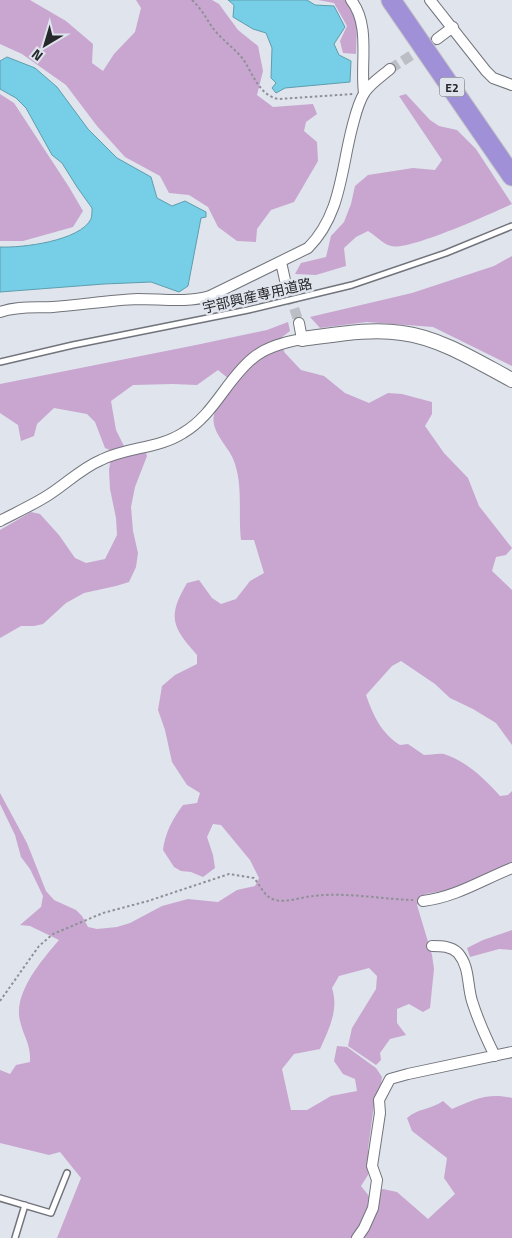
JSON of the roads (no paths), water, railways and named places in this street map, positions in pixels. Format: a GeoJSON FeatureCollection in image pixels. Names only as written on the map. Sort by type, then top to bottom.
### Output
{"type":"FeatureCollection","features":[{"type":"Feature","properties":{"kind":"highway","name":"E2"},"geometry":{"type":"LineString","coordinates":[[390,0],[512,176]]}},
{"type":"Feature","properties":{"kind":"street"},"geometry":{"type":"LineString","coordinates":[[351,0],[356,6],[361,20],[363,40],[362,81],[364,93]]}},
{"type":"Feature","properties":{"kind":"street"},"geometry":{"type":"LineString","coordinates":[[430,0],[493,78],[512,85]]}},
{"type":"Feature","properties":{"kind":"street"},"geometry":{"type":"LineString","coordinates":[[437,39],[453,27]]}},
{"type":"Feature","properties":{"kind":"street"},"geometry":{"type":"LineString","coordinates":[[0,312],[30,306],[52,307],[137,299],[196,300],[210,296],[308,248],[325,227],[338,194],[355,115],[364,93],[390,69]]}},
{"type":"Feature","properties":{"kind":"street"},"geometry":{"type":"LineString","coordinates":[[281,262],[285,280]]}},
{"type":"Feature","properties":{"kind":"street"},"geometry":{"type":"LineString","coordinates":[[299,323],[302,339]]}},
{"type":"Feature","properties":{"kind":"street"},"geometry":{"type":"LineString","coordinates":[[0,521],[50,494],[82,470],[101,459],[170,441],[184,433],[206,414],[241,370],[254,357],[278,346],[302,339],[364,332],[404,333],[445,345],[512,380]]}},
{"type":"Feature","properties":{"kind":"street"},"geometry":{"type":"LineString","coordinates":[[423,901],[440,899],[456,894],[512,868]]}},
{"type":"Feature","properties":{"kind":"street"},"geometry":{"type":"LineString","coordinates":[[432,946],[452,948],[458,953],[468,974],[471,999],[476,1013],[495,1056]]}},
{"type":"Feature","properties":{"kind":"street"},"geometry":{"type":"LineString","coordinates":[[357,1238],[373,1208],[376,1180],[372,1166],[380,1113],[379,1100],[390,1079],[395,1076],[512,1052]]}},
{"type":"Feature","properties":{"kind":"lane","name":"宇部興産専用道路"},"geometry":{"type":"LineString","coordinates":[[0,362],[73,345],[248,310],[352,285],[446,253],[512,226]]}},
{"type":"Feature","properties":{"kind":"lane"},"geometry":{"type":"LineString","coordinates":[[0,1198],[51,1214],[67,1173]]}},
{"type":"Feature","properties":{"kind":"lane"},"geometry":{"type":"LineString","coordinates":[[15,1238],[25,1205]]}},
{"type":"Feature","properties":{"kind":"water"},"geometry":{"type":"Polygon","coordinates":[[[228,0],[307,0],[315,5],[334,6],[345,27],[334,44],[339,55],[351,61],[350,82],[285,88],[276,93],[272,88],[276,83],[271,78],[272,48],[266,33],[253,29],[233,17],[234,5],[228,0]]]}},
{"type":"Feature","properties":{"kind":"water"},"geometry":{"type":"Polygon","coordinates":[[[7,57],[35,68],[57,87],[88,129],[117,158],[151,177],[157,198],[172,206],[185,201],[206,212],[206,217],[201,218],[188,286],[179,292],[151,282],[0,292],[0,247],[50,242],[63,238],[85,227],[91,219],[92,212],[92,208],[62,163],[52,155],[26,108],[16,98],[0,89],[0,61],[7,57]]]}},
{"type":"Feature","properties":{"kind":"tunnel"},"geometry":{"type":"LineString","coordinates":[[390,69],[437,39]]}},
{"type":"Feature","properties":{"kind":"tunnel"},"geometry":{"type":"LineString","coordinates":[[285,280],[299,323]]}}]}
